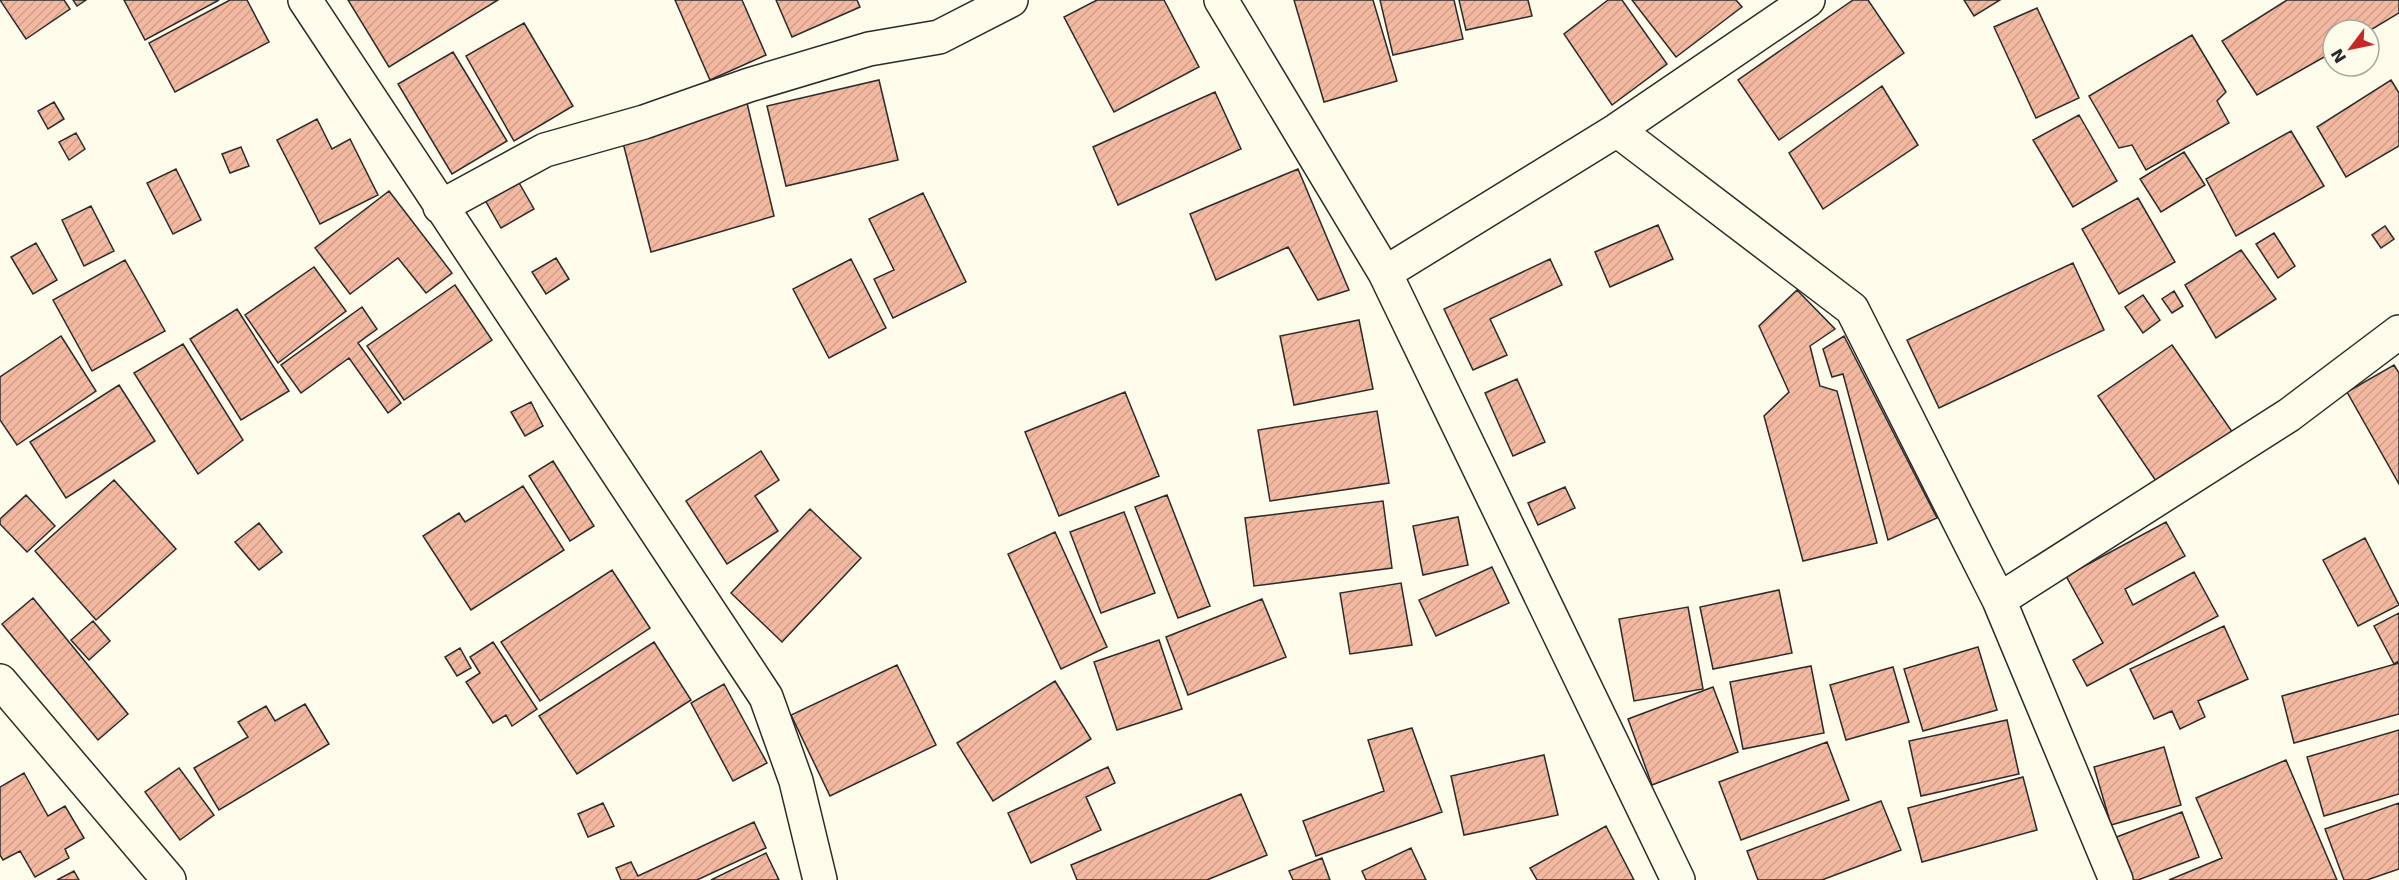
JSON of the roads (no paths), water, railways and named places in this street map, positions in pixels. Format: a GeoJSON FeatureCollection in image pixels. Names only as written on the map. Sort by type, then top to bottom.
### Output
{"type":"FeatureCollection","features":[{"type":"Feature","properties":{"kind":"street"},"geometry":{"type":"LineString","coordinates":[[305,0],[766,697],[796,781],[820,880]]}},
{"type":"Feature","properties":{"kind":"street"},"geometry":{"type":"LineString","coordinates":[[440,207],[544,150],[644,122],[748,84],[858,52],[939,37],[1011,0]]}},
{"type":"Feature","properties":{"kind":"street"},"geometry":{"type":"LineString","coordinates":[[1221,0],[1385,273],[1678,880]]}},
{"type":"Feature","properties":{"kind":"street"},"geometry":{"type":"LineString","coordinates":[[1385,273],[1617,130],[1808,0]]}},
{"type":"Feature","properties":{"kind":"street"},"geometry":{"type":"LineString","coordinates":[[1617,130],[1852,309],[1999,600],[2116,880]]}},
{"type":"Feature","properties":{"kind":"street"},"geometry":{"type":"LineString","coordinates":[[1999,600],[2289,415],[2399,332]]}},
{"type":"Feature","properties":{"kind":"street"},"geometry":{"type":"LineString","coordinates":[[0,681],[170,880]]}}]}
